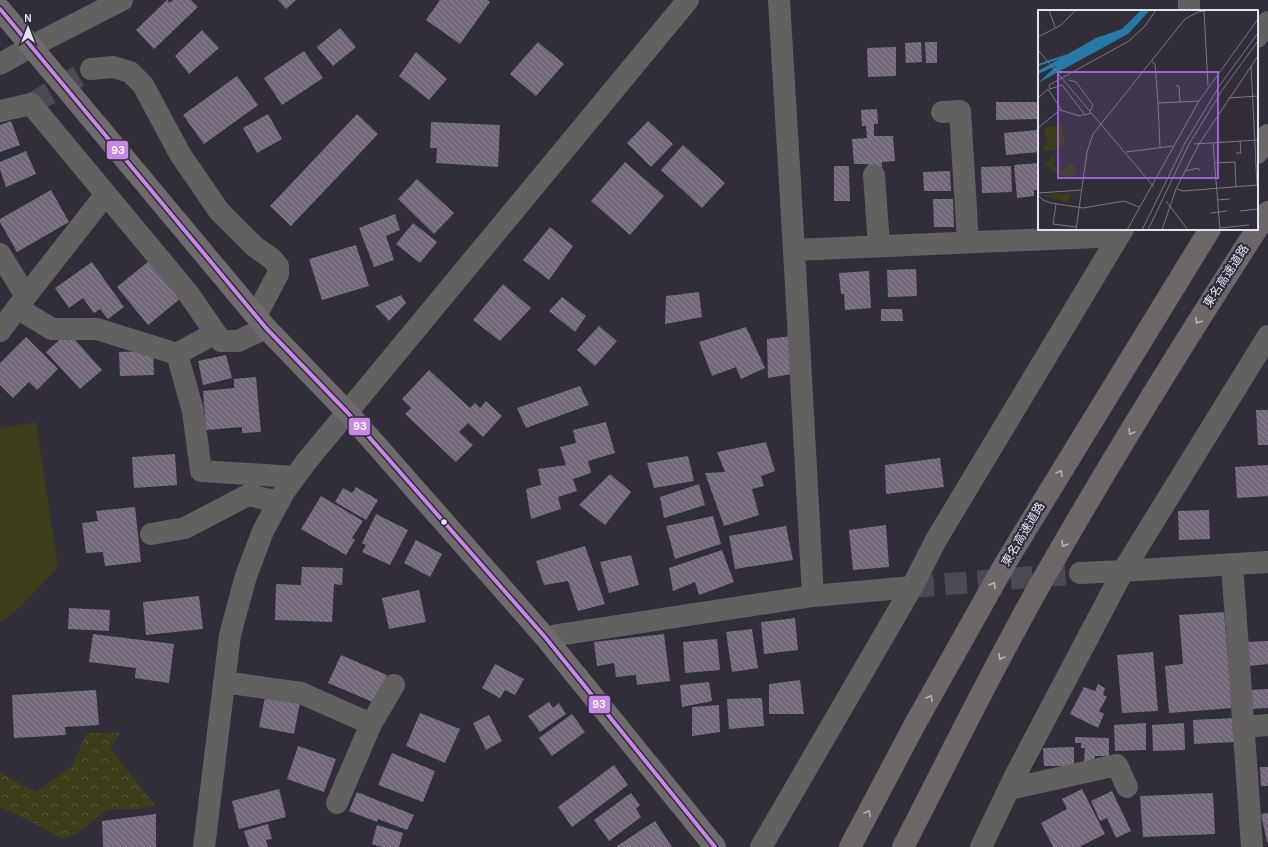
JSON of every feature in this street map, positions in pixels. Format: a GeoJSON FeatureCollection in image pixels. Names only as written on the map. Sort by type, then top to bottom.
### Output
{"type":"FeatureCollection","features":[{"type":"Feature","properties":{"kind":"highway"},"geometry":{"type":"LineString","coordinates":[[1258,151],[1268,135]]}},
{"type":"Feature","properties":{"kind":"highway","name":"東名高速道路"},"geometry":{"type":"LineString","coordinates":[[1258,227],[1268,212]]}},
{"type":"Feature","properties":{"kind":"highway","name":"東名高速道路"},"geometry":{"type":"LineString","coordinates":[[850,846],[915,724],[1006,562],[1209,230]]}},
{"type":"Feature","properties":{"kind":"highway","name":"東名高速道路"},"geometry":{"type":"LineString","coordinates":[[904,847],[981,694],[1045,575],[1196,322],[1256,230]]}},
{"type":"Feature","properties":{"kind":"main road"},"geometry":{"type":"LineString","coordinates":[[0,9],[261,322],[348,413],[545,637],[715,847]]}},
{"type":"Feature","properties":{"kind":"street"},"geometry":{"type":"LineString","coordinates":[[0,64],[25,39],[122,0]]}},
{"type":"Feature","properties":{"kind":"street"},"geometry":{"type":"LineString","coordinates":[[204,847],[230,635],[246,576],[263,531],[284,492],[306,462],[688,0]]}},
{"type":"Feature","properties":{"kind":"street"},"geometry":{"type":"LineString","coordinates":[[779,0],[813,596]]}},
{"type":"Feature","properties":{"kind":"street"},"geometry":{"type":"LineString","coordinates":[[1188,0],[1189,10]]}},
{"type":"Feature","properties":{"kind":"street"},"geometry":{"type":"LineString","coordinates":[[1258,36],[1268,22]]}},
{"type":"Feature","properties":{"kind":"street"},"geometry":{"type":"LineString","coordinates":[[0,111],[31,104],[188,293],[221,341],[238,341],[261,322],[278,274],[278,266],[271,258],[255,247],[219,211],[180,154],[143,85],[130,72],[124,70],[113,67],[91,69]]}},
{"type":"Feature","properties":{"kind":"street"},"geometry":{"type":"LineString","coordinates":[[942,112],[960,111],[968,242]]}},
{"type":"Feature","properties":{"kind":"street"},"geometry":{"type":"LineString","coordinates":[[874,175],[879,246]]}},
{"type":"Feature","properties":{"kind":"street"},"geometry":{"type":"LineString","coordinates":[[0,331],[106,194]]}},
{"type":"Feature","properties":{"kind":"street"},"geometry":{"type":"LineString","coordinates":[[794,250],[968,242],[1121,232]]}},
{"type":"Feature","properties":{"kind":"street"},"geometry":{"type":"LineString","coordinates":[[761,847],[912,587],[936,540],[1121,232]]}},
{"type":"Feature","properties":{"kind":"street"},"geometry":{"type":"LineString","coordinates":[[0,254],[22,302],[52,330],[97,329],[177,354],[215,332]]}},
{"type":"Feature","properties":{"kind":"street"},"geometry":{"type":"LineString","coordinates":[[981,847],[1009,789],[1123,571],[1268,336]]}},
{"type":"Feature","properties":{"kind":"street"},"geometry":{"type":"LineString","coordinates":[[177,354],[193,411],[201,471],[295,477]]}},
{"type":"Feature","properties":{"kind":"street"},"geometry":{"type":"LineString","coordinates":[[151,534],[185,528],[248,495],[279,502]]}},
{"type":"Feature","properties":{"kind":"street"},"geometry":{"type":"LineString","coordinates":[[1080,573],[1268,562]]}},
{"type":"Feature","properties":{"kind":"street"},"geometry":{"type":"LineString","coordinates":[[1232,564],[1252,847]]}},
{"type":"Feature","properties":{"kind":"street"},"geometry":{"type":"LineString","coordinates":[[545,637],[813,596],[912,587]]}},
{"type":"Feature","properties":{"kind":"street"},"geometry":{"type":"LineString","coordinates":[[224,682],[300,694],[371,724]]}},
{"type":"Feature","properties":{"kind":"street"},"geometry":{"type":"LineString","coordinates":[[338,803],[371,724],[394,685]]}},
{"type":"Feature","properties":{"kind":"street"},"geometry":{"type":"LineString","coordinates":[[1243,727],[1268,725]]}},
{"type":"Feature","properties":{"kind":"street"},"geometry":{"type":"LineString","coordinates":[[1009,789],[1117,765],[1127,787]]}},
{"type":"Feature","properties":{"kind":"green space"},"geometry":{"type":"Polygon","coordinates":[[[36,422],[58,567],[20,607],[0,623],[0,428],[36,422]]]}},
{"type":"Feature","properties":{"kind":"green space"},"geometry":{"type":"Polygon","coordinates":[[[87,733],[120,733],[110,749],[155,805],[138,809],[108,809],[77,834],[62,839],[38,825],[0,807],[0,771],[2,774],[36,792],[72,766],[87,733]]]}},
{"type":"Feature","properties":{"kind":"building"},"geometry":{"type":"Polygon","coordinates":[[[167,0],[169,3],[173,0],[191,0],[198,7],[154,49],[136,30],[167,0]]]}},
{"type":"Feature","properties":{"kind":"building"},"geometry":{"type":"Polygon","coordinates":[[[278,0],[296,0],[286,9],[278,0]]]}},
{"type":"Feature","properties":{"kind":"building"},"geometry":{"type":"Polygon","coordinates":[[[440,0],[487,0],[490,2],[460,44],[426,20],[440,0]]]}},
{"type":"Feature","properties":{"kind":"building"},"geometry":{"type":"Polygon","coordinates":[[[340,28],[356,47],[333,66],[317,47],[340,28]]]}},
{"type":"Feature","properties":{"kind":"building"},"geometry":{"type":"Polygon","coordinates":[[[202,30],[219,48],[189,74],[175,56],[202,30]]]}},
{"type":"Feature","properties":{"kind":"building"},"geometry":{"type":"Polygon","coordinates":[[[538,42],[564,64],[536,96],[510,74],[538,42]]]}},
{"type":"Feature","properties":{"kind":"building"},"geometry":{"type":"Polygon","coordinates":[[[921,42],[922,62],[906,63],[905,43],[921,42]]]}},
{"type":"Feature","properties":{"kind":"building"},"geometry":{"type":"Polygon","coordinates":[[[925,42],[937,42],[937,63],[926,63],[925,42]]]}},
{"type":"Feature","properties":{"kind":"building"},"geometry":{"type":"Polygon","coordinates":[[[896,47],[896,76],[868,77],[867,48],[896,47]]]}},
{"type":"Feature","properties":{"kind":"building"},"geometry":{"type":"Polygon","coordinates":[[[304,51],[323,78],[282,105],[264,78],[304,51]]]}},
{"type":"Feature","properties":{"kind":"building"},"geometry":{"type":"Polygon","coordinates":[[[416,52],[447,79],[429,100],[399,76],[416,52]]]}},
{"type":"Feature","properties":{"kind":"building"},"geometry":{"type":"Polygon","coordinates":[[[237,76],[258,105],[204,144],[183,115],[237,76]]]}},
{"type":"Feature","properties":{"kind":"building"},"geometry":{"type":"Polygon","coordinates":[[[996,102],[1038,102],[1038,119],[996,120],[996,102]]]}},
{"type":"Feature","properties":{"kind":"building"},"geometry":{"type":"Polygon","coordinates":[[[877,109],[878,124],[874,124],[874,136],[893,136],[895,161],[882,162],[882,167],[868,167],[868,164],[854,164],[852,139],[867,138],[866,126],[862,126],[861,110],[877,109]]]}},
{"type":"Feature","properties":{"kind":"building"},"geometry":{"type":"Polygon","coordinates":[[[268,114],[282,139],[257,153],[243,128],[268,114]]]}},
{"type":"Feature","properties":{"kind":"building"},"geometry":{"type":"Polygon","coordinates":[[[357,114],[378,134],[291,226],[270,206],[357,114]]]}},
{"type":"Feature","properties":{"kind":"building"},"geometry":{"type":"Polygon","coordinates":[[[11,121],[20,145],[0,152],[0,125],[11,121]]]}},
{"type":"Feature","properties":{"kind":"building"},"geometry":{"type":"Polygon","coordinates":[[[648,121],[673,144],[651,167],[627,143],[648,121]]]}},
{"type":"Feature","properties":{"kind":"building"},"geometry":{"type":"Polygon","coordinates":[[[431,122],[500,125],[498,167],[436,163],[437,148],[430,148],[431,122]]]}},
{"type":"Feature","properties":{"kind":"building"},"geometry":{"type":"Polygon","coordinates":[[[1037,130],[1038,152],[1006,155],[1004,133],[1037,130]]]}},
{"type":"Feature","properties":{"kind":"building"},"geometry":{"type":"Polygon","coordinates":[[[683,145],[725,183],[702,208],[661,170],[683,145]]]}},
{"type":"Feature","properties":{"kind":"building"},"geometry":{"type":"Polygon","coordinates":[[[26,151],[36,174],[6,187],[0,169],[0,162],[26,151]]]}},
{"type":"Feature","properties":{"kind":"building"},"geometry":{"type":"Polygon","coordinates":[[[625,162],[664,196],[630,235],[591,201],[625,162]]]}},
{"type":"Feature","properties":{"kind":"building"},"geometry":{"type":"Polygon","coordinates":[[[1038,163],[1038,190],[1034,190],[1034,196],[1017,198],[1014,165],[1038,163]]]}},
{"type":"Feature","properties":{"kind":"building"},"geometry":{"type":"Polygon","coordinates":[[[834,166],[849,166],[850,201],[834,201],[834,166]]]}},
{"type":"Feature","properties":{"kind":"building"},"geometry":{"type":"Polygon","coordinates":[[[1011,166],[1012,192],[982,193],[981,167],[1011,166]]]}},
{"type":"Feature","properties":{"kind":"building"},"geometry":{"type":"Polygon","coordinates":[[[950,171],[951,191],[924,191],[923,172],[950,171]]]}},
{"type":"Feature","properties":{"kind":"building"},"geometry":{"type":"Polygon","coordinates":[[[417,179],[454,213],[434,234],[398,199],[417,179]]]}},
{"type":"Feature","properties":{"kind":"building"},"geometry":{"type":"Polygon","coordinates":[[[51,190],[69,222],[17,252],[0,222],[0,219],[51,190]]]}},
{"type":"Feature","properties":{"kind":"building"},"geometry":{"type":"Polygon","coordinates":[[[933,199],[953,199],[954,227],[934,227],[933,199]]]}},
{"type":"Feature","properties":{"kind":"building"},"geometry":{"type":"Polygon","coordinates":[[[395,214],[400,230],[386,236],[394,260],[374,267],[359,228],[395,214]]]}},
{"type":"Feature","properties":{"kind":"building"},"geometry":{"type":"Polygon","coordinates":[[[413,223],[437,242],[420,263],[396,244],[413,223]]]}},
{"type":"Feature","properties":{"kind":"building"},"geometry":{"type":"Polygon","coordinates":[[[550,227],[573,246],[549,280],[523,260],[550,227]]]}},
{"type":"Feature","properties":{"kind":"building"},"geometry":{"type":"Polygon","coordinates":[[[356,245],[369,286],[322,300],[309,259],[356,245]]]}},
{"type":"Feature","properties":{"kind":"building"},"geometry":{"type":"Polygon","coordinates":[[[149,261],[180,299],[148,325],[117,287],[149,261]]]}},
{"type":"Feature","properties":{"kind":"building"},"geometry":{"type":"Polygon","coordinates":[[[92,262],[124,307],[108,319],[100,309],[94,313],[83,298],[69,308],[55,288],[92,262]]]}},
{"type":"Feature","properties":{"kind":"building"},"geometry":{"type":"Polygon","coordinates":[[[916,269],[917,296],[888,297],[887,270],[916,269]]]}},
{"type":"Feature","properties":{"kind":"building"},"geometry":{"type":"Polygon","coordinates":[[[869,271],[871,308],[845,310],[844,294],[841,294],[839,273],[869,271]]]}},
{"type":"Feature","properties":{"kind":"building"},"geometry":{"type":"Polygon","coordinates":[[[503,284],[531,308],[500,341],[473,320],[503,284]]]}},
{"type":"Feature","properties":{"kind":"building"},"geometry":{"type":"Polygon","coordinates":[[[699,292],[702,317],[665,324],[666,296],[699,292]]]}},
{"type":"Feature","properties":{"kind":"building"},"geometry":{"type":"Polygon","coordinates":[[[401,295],[406,303],[389,321],[375,306],[401,295]]]}},
{"type":"Feature","properties":{"kind":"building"},"geometry":{"type":"Polygon","coordinates":[[[562,297],[586,316],[575,332],[549,311],[562,297]]]}},
{"type":"Feature","properties":{"kind":"building"},"geometry":{"type":"Polygon","coordinates":[[[881,309],[902,309],[903,321],[881,321],[881,309]]]}},
{"type":"Feature","properties":{"kind":"building"},"geometry":{"type":"Polygon","coordinates":[[[599,326],[617,341],[595,366],[577,350],[599,326]]]}},
{"type":"Feature","properties":{"kind":"building"},"geometry":{"type":"Polygon","coordinates":[[[746,327],[765,368],[741,379],[736,367],[712,376],[699,342],[746,327]]]}},
{"type":"Feature","properties":{"kind":"building"},"geometry":{"type":"Polygon","coordinates":[[[68,332],[102,370],[80,389],[46,352],[68,332]]]}},
{"type":"Feature","properties":{"kind":"building"},"geometry":{"type":"Polygon","coordinates":[[[792,336],[792,374],[768,378],[767,339],[792,336]]]}},
{"type":"Feature","properties":{"kind":"building"},"geometry":{"type":"Polygon","coordinates":[[[26,337],[58,369],[37,390],[29,382],[13,398],[0,385],[0,363],[26,337]]]}},
{"type":"Feature","properties":{"kind":"building"},"geometry":{"type":"Polygon","coordinates":[[[153,351],[154,375],[120,376],[119,352],[153,351]]]}},
{"type":"Feature","properties":{"kind":"building"},"geometry":{"type":"Polygon","coordinates":[[[226,355],[232,378],[203,385],[198,361],[226,355]]]}},
{"type":"Feature","properties":{"kind":"building"},"geometry":{"type":"Polygon","coordinates":[[[429,370],[470,408],[475,403],[480,408],[486,401],[502,416],[483,437],[468,423],[459,432],[473,445],[456,462],[405,414],[411,408],[402,399],[429,370]]]}},
{"type":"Feature","properties":{"kind":"building"},"geometry":{"type":"Polygon","coordinates":[[[256,377],[261,432],[242,433],[242,427],[206,430],[203,391],[234,388],[234,379],[256,377]]]}},
{"type":"Feature","properties":{"kind":"building"},"geometry":{"type":"Polygon","coordinates":[[[580,386],[589,405],[526,428],[517,408],[580,386]]]}},
{"type":"Feature","properties":{"kind":"building"},"geometry":{"type":"Polygon","coordinates":[[[1256,410],[1268,410],[1268,445],[1258,445],[1256,410]]]}},
{"type":"Feature","properties":{"kind":"building"},"geometry":{"type":"Polygon","coordinates":[[[606,422],[615,453],[588,461],[591,473],[573,479],[577,491],[558,497],[561,509],[531,519],[526,489],[541,485],[538,469],[566,465],[560,447],[576,443],[573,430],[606,422]]]}},
{"type":"Feature","properties":{"kind":"building"},"geometry":{"type":"Polygon","coordinates":[[[766,442],[775,471],[761,476],[764,486],[752,489],[759,515],[724,526],[705,473],[725,472],[717,452],[766,442]]]}},
{"type":"Feature","properties":{"kind":"building"},"geometry":{"type":"Polygon","coordinates":[[[175,454],[177,485],[134,488],[132,457],[175,454]]]}},
{"type":"Feature","properties":{"kind":"building"},"geometry":{"type":"Polygon","coordinates":[[[688,456],[694,481],[654,488],[647,463],[688,456]]]}},
{"type":"Feature","properties":{"kind":"building"},"geometry":{"type":"Polygon","coordinates":[[[940,458],[944,487],[886,494],[885,465],[940,458]]]}},
{"type":"Feature","properties":{"kind":"building"},"geometry":{"type":"Polygon","coordinates":[[[1268,465],[1268,496],[1237,498],[1235,467],[1268,465]]]}},
{"type":"Feature","properties":{"kind":"building"},"geometry":{"type":"Polygon","coordinates":[[[610,474],[631,492],[605,525],[579,505],[610,474]]]}},
{"type":"Feature","properties":{"kind":"building"},"geometry":{"type":"Polygon","coordinates":[[[699,484],[705,505],[664,518],[660,497],[699,484]]]}},
{"type":"Feature","properties":{"kind":"building"},"geometry":{"type":"Polygon","coordinates":[[[356,487],[378,500],[366,520],[335,502],[343,488],[352,493],[356,487]]]}},
{"type":"Feature","properties":{"kind":"building"},"geometry":{"type":"Polygon","coordinates":[[[321,496],[363,521],[352,538],[355,540],[346,555],[301,529],[321,496]]]}},
{"type":"Feature","properties":{"kind":"building"},"geometry":{"type":"Polygon","coordinates":[[[135,507],[141,562],[105,566],[103,552],[86,553],[82,523],[98,521],[96,511],[135,507]]]}},
{"type":"Feature","properties":{"kind":"building"},"geometry":{"type":"Polygon","coordinates":[[[1209,510],[1210,539],[1179,540],[1178,511],[1209,510]]]}},
{"type":"Feature","properties":{"kind":"building"},"geometry":{"type":"Polygon","coordinates":[[[376,514],[408,530],[390,565],[362,552],[366,545],[362,543],[376,514]]]}},
{"type":"Feature","properties":{"kind":"building"},"geometry":{"type":"Polygon","coordinates":[[[713,516],[721,544],[675,559],[666,526],[713,516]]]}},
{"type":"Feature","properties":{"kind":"building"},"geometry":{"type":"Polygon","coordinates":[[[886,525],[889,567],[853,570],[849,530],[886,525]]]}},
{"type":"Feature","properties":{"kind":"building"},"geometry":{"type":"Polygon","coordinates":[[[786,526],[793,560],[735,569],[729,536],[786,526]]]}},
{"type":"Feature","properties":{"kind":"building"},"geometry":{"type":"Polygon","coordinates":[[[416,540],[442,554],[430,577],[404,563],[416,540]]]}},
{"type":"Feature","properties":{"kind":"building"},"geometry":{"type":"Polygon","coordinates":[[[585,546],[605,604],[578,611],[568,581],[544,585],[536,561],[585,546]]]}},
{"type":"Feature","properties":{"kind":"building"},"geometry":{"type":"Polygon","coordinates":[[[722,550],[734,582],[699,595],[695,582],[673,591],[669,568],[722,550]]]}},
{"type":"Feature","properties":{"kind":"building"},"geometry":{"type":"Polygon","coordinates":[[[631,555],[639,585],[609,593],[600,562],[631,555]]]}},
{"type":"Feature","properties":{"kind":"building"},"geometry":{"type":"Polygon","coordinates":[[[302,567],[343,568],[342,585],[334,584],[332,622],[275,620],[276,584],[301,585],[302,567]]]}},
{"type":"Feature","properties":{"kind":"building"},"geometry":{"type":"Polygon","coordinates":[[[419,590],[426,622],[389,629],[382,598],[419,590]]]}},
{"type":"Feature","properties":{"kind":"building"},"geometry":{"type":"Polygon","coordinates":[[[199,596],[203,629],[146,635],[143,602],[199,596]]]}},
{"type":"Feature","properties":{"kind":"building"},"geometry":{"type":"Polygon","coordinates":[[[69,608],[110,610],[109,631],[68,629],[69,608]]]}},
{"type":"Feature","properties":{"kind":"building"},"geometry":{"type":"Polygon","coordinates":[[[1224,612],[1232,708],[1169,713],[1165,666],[1183,664],[1179,615],[1224,612]]]}},
{"type":"Feature","properties":{"kind":"building"},"geometry":{"type":"Polygon","coordinates":[[[795,618],[798,650],[764,654],[761,622],[795,618]]]}},
{"type":"Feature","properties":{"kind":"building"},"geometry":{"type":"Polygon","coordinates":[[[752,629],[758,668],[732,672],[726,632],[752,629]]]}},
{"type":"Feature","properties":{"kind":"building"},"geometry":{"type":"Polygon","coordinates":[[[93,634],[174,644],[169,683],[135,678],[136,668],[89,662],[93,634]]]}},
{"type":"Feature","properties":{"kind":"building"},"geometry":{"type":"Polygon","coordinates":[[[664,634],[670,681],[637,685],[636,675],[616,677],[614,663],[597,666],[594,642],[664,634]]]}},
{"type":"Feature","properties":{"kind":"building"},"geometry":{"type":"Polygon","coordinates":[[[717,639],[720,670],[685,673],[683,642],[717,639]]]}},
{"type":"Feature","properties":{"kind":"building"},"geometry":{"type":"Polygon","coordinates":[[[1268,641],[1268,664],[1248,666],[1247,642],[1268,641]]]}},
{"type":"Feature","properties":{"kind":"building"},"geometry":{"type":"Polygon","coordinates":[[[1153,652],[1158,711],[1122,713],[1117,655],[1153,652]]]}},
{"type":"Feature","properties":{"kind":"building"},"geometry":{"type":"Polygon","coordinates":[[[341,655],[387,675],[375,703],[328,683],[341,655]]]}},
{"type":"Feature","properties":{"kind":"building"},"geometry":{"type":"Polygon","coordinates":[[[495,664],[524,679],[515,695],[505,690],[500,698],[482,688],[495,664]]]}},
{"type":"Feature","properties":{"kind":"building"},"geometry":{"type":"Polygon","coordinates":[[[800,680],[804,714],[769,714],[769,684],[800,680]]]}},
{"type":"Feature","properties":{"kind":"building"},"geometry":{"type":"Polygon","coordinates":[[[709,682],[712,701],[682,707],[680,685],[709,682]]]}},
{"type":"Feature","properties":{"kind":"building"},"geometry":{"type":"Polygon","coordinates":[[[1098,684],[1105,688],[1103,695],[1107,697],[1099,711],[1104,714],[1098,728],[1070,714],[1084,687],[1095,691],[1098,684]]]}},
{"type":"Feature","properties":{"kind":"building"},"geometry":{"type":"Polygon","coordinates":[[[1268,689],[1268,708],[1249,709],[1248,690],[1268,689]]]}},
{"type":"Feature","properties":{"kind":"building"},"geometry":{"type":"Polygon","coordinates":[[[96,690],[99,725],[65,727],[66,735],[14,738],[12,695],[96,690]]]}},
{"type":"Feature","properties":{"kind":"building"},"geometry":{"type":"Polygon","coordinates":[[[265,697],[300,703],[294,734],[259,727],[265,697]]]}},
{"type":"Feature","properties":{"kind":"building"},"geometry":{"type":"Polygon","coordinates":[[[762,698],[764,726],[729,729],[727,699],[762,698]]]}},
{"type":"Feature","properties":{"kind":"building"},"geometry":{"type":"Polygon","coordinates":[[[549,702],[553,708],[559,703],[566,714],[540,732],[528,716],[549,702]]]}},
{"type":"Feature","properties":{"kind":"building"},"geometry":{"type":"Polygon","coordinates":[[[719,705],[720,732],[692,736],[692,707],[719,705]]]}},
{"type":"Feature","properties":{"kind":"building"},"geometry":{"type":"Polygon","coordinates":[[[420,713],[460,729],[445,763],[406,746],[420,713]]]}},
{"type":"Feature","properties":{"kind":"building"},"geometry":{"type":"Polygon","coordinates":[[[572,714],[585,732],[552,756],[539,738],[572,714]]]}},
{"type":"Feature","properties":{"kind":"building"},"geometry":{"type":"Polygon","coordinates":[[[489,715],[502,741],[486,750],[473,723],[489,715]]]}},
{"type":"Feature","properties":{"kind":"building"},"geometry":{"type":"Polygon","coordinates":[[[1233,718],[1234,742],[1194,744],[1193,720],[1233,718]]]}},
{"type":"Feature","properties":{"kind":"building"},"geometry":{"type":"Polygon","coordinates":[[[1146,723],[1146,750],[1115,751],[1114,725],[1146,723]]]}},
{"type":"Feature","properties":{"kind":"building"},"geometry":{"type":"Polygon","coordinates":[[[1184,723],[1185,750],[1153,751],[1152,725],[1184,723]]]}},
{"type":"Feature","properties":{"kind":"building"},"geometry":{"type":"Polygon","coordinates":[[[1075,737],[1109,738],[1109,756],[1095,756],[1094,763],[1084,762],[1085,748],[1081,748],[1081,743],[1075,743],[1075,737]]]}},
{"type":"Feature","properties":{"kind":"building"},"geometry":{"type":"Polygon","coordinates":[[[298,746],[336,759],[324,792],[287,779],[298,746]]]}},
{"type":"Feature","properties":{"kind":"building"},"geometry":{"type":"Polygon","coordinates":[[[1074,747],[1074,766],[1044,766],[1043,748],[1074,747]]]}},
{"type":"Feature","properties":{"kind":"building"},"geometry":{"type":"Polygon","coordinates":[[[392,753],[435,771],[423,802],[378,785],[392,753]]]}},
{"type":"Feature","properties":{"kind":"building"},"geometry":{"type":"Polygon","coordinates":[[[614,765],[628,785],[572,827],[558,807],[614,765]]]}},
{"type":"Feature","properties":{"kind":"building"},"geometry":{"type":"Polygon","coordinates":[[[1260,767],[1268,767],[1268,786],[1261,786],[1260,767]]]}},
{"type":"Feature","properties":{"kind":"building"},"geometry":{"type":"Polygon","coordinates":[[[279,789],[286,817],[239,829],[232,801],[279,789]]]}},
{"type":"Feature","properties":{"kind":"building"},"geometry":{"type":"Polygon","coordinates":[[[1082,789],[1105,834],[1079,847],[1053,847],[1041,823],[1067,809],[1062,799],[1082,789]]]}},
{"type":"Feature","properties":{"kind":"building"},"geometry":{"type":"Polygon","coordinates":[[[1112,791],[1131,831],[1116,838],[1107,818],[1100,821],[1091,801],[1112,791]]]}},
{"type":"Feature","properties":{"kind":"building"},"geometry":{"type":"Polygon","coordinates":[[[357,792],[414,815],[407,830],[378,819],[377,822],[349,811],[357,792]]]}},
{"type":"Feature","properties":{"kind":"building"},"geometry":{"type":"Polygon","coordinates":[[[631,793],[640,805],[636,809],[641,817],[609,841],[594,820],[631,793]]]}},
{"type":"Feature","properties":{"kind":"building"},"geometry":{"type":"Polygon","coordinates":[[[1213,793],[1215,834],[1143,837],[1140,796],[1213,793]]]}},
{"type":"Feature","properties":{"kind":"building"},"geometry":{"type":"Polygon","coordinates":[[[1268,813],[1268,842],[1267,842],[1261,814],[1268,813]]]}},
{"type":"Feature","properties":{"kind":"building"},"geometry":{"type":"Polygon","coordinates":[[[156,814],[156,847],[103,847],[102,821],[156,814]]]}},
{"type":"Feature","properties":{"kind":"building"},"geometry":{"type":"Polygon","coordinates":[[[655,821],[672,847],[617,846],[655,821]]]}},
{"type":"Feature","properties":{"kind":"building"},"geometry":{"type":"Polygon","coordinates":[[[268,824],[272,839],[266,840],[268,847],[249,847],[244,831],[268,824]]]}},
{"type":"Feature","properties":{"kind":"building"},"geometry":{"type":"Polygon","coordinates":[[[377,825],[403,833],[399,847],[381,847],[372,844],[377,825]]]}},
{"type":"Feature","properties":{"kind":"tunnel"},"geometry":{"type":"LineString","coordinates":[[31,104],[91,69]]}},
{"type":"Feature","properties":{"kind":"tunnel"},"geometry":{"type":"LineString","coordinates":[[912,587],[1080,573]]}},
{"type":"Feature","properties":{"kind":"transit line","name":"93"},"geometry":{"type":"LineString","coordinates":[[0,9],[266,328],[348,413],[545,637],[715,847]]}}]}
